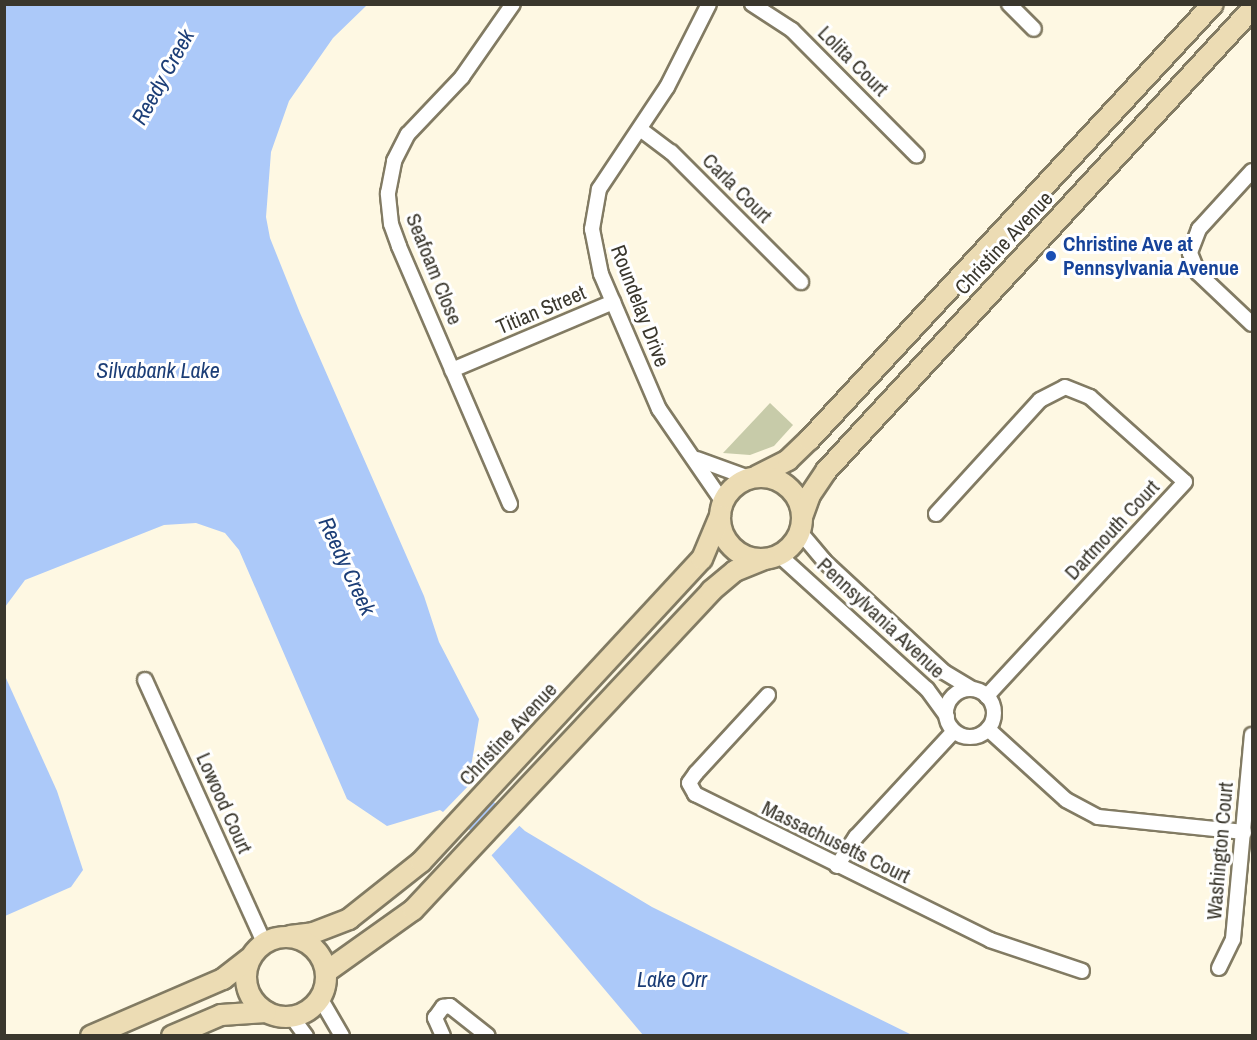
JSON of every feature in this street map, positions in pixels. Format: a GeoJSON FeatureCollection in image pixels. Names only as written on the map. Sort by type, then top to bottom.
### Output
{"type":"FeatureCollection","features":[{"type":"Feature","properties":{"kind":"main road","name":"Christine Avenue"},"geometry":{"type":"LineString","coordinates":[[753,477],[788,460],[816,433],[1213,4]]}},
{"type":"Feature","properties":{"kind":"main road","name":"Christine Avenue"},"geometry":{"type":"LineString","coordinates":[[801,525],[810,495],[826,471],[1252,9]]}},
{"type":"Feature","properties":{"kind":"main road"},"geometry":{"type":"LineString","coordinates":[[326,972],[413,910],[472,850],[711,591],[735,571],[772,557],[801,525],[794,492],[784,483],[753,477],[729,491],[721,509],[728,543],[751,558],[772,557]]}},
{"type":"Feature","properties":{"kind":"main road","name":"Christine Avenue"},"geometry":{"type":"LineString","coordinates":[[290,936],[313,933],[349,919],[392,889],[450,831],[702,559],[721,509]]}},
{"type":"Feature","properties":{"kind":"main road"},"geometry":{"type":"LineString","coordinates":[[91,1035],[223,979],[249,959],[264,942],[290,936],[314,948],[326,972],[320,998],[303,1013],[292,1017],[266,1012],[221,1015],[172,1035]]}},
{"type":"Feature","properties":{"kind":"main road"},"geometry":{"type":"LineString","coordinates":[[249,959],[246,986],[252,999],[266,1012]]}},
{"type":"Feature","properties":{"kind":"street","name":"Seafoam Close"},"geometry":{"type":"LineString","coordinates":[[510,504],[391,224],[391,175],[408,134],[462,77],[513,4]]}},
{"type":"Feature","properties":{"kind":"street","name":"Roundelay Drive"},"geometry":{"type":"LineString","coordinates":[[709,4],[667,87],[640,129],[612,166],[594,207],[594,250],[613,302],[659,408],[671,431],[697,459],[721,509]]}},
{"type":"Feature","properties":{"kind":"street","name":"Lolita Court"},"geometry":{"type":"LineString","coordinates":[[752,4],[792,30],[917,156]]}},
{"type":"Feature","properties":{"kind":"street"},"geometry":{"type":"LineString","coordinates":[[1009,4],[1034,29]]}},
{"type":"Feature","properties":{"kind":"street","name":"Carla Court"},"geometry":{"type":"LineString","coordinates":[[640,129],[671,152],[801,282]]}},
{"type":"Feature","properties":{"kind":"street"},"geometry":{"type":"LineString","coordinates":[[1252,171],[1199,229],[1191,253],[1198,273],[1252,324]]}},
{"type":"Feature","properties":{"kind":"street","name":"Titian Street"},"geometry":{"type":"LineString","coordinates":[[452,370],[613,302]]}},
{"type":"Feature","properties":{"kind":"street","name":"Dartmouth Court"},"geometry":{"type":"LineString","coordinates":[[936,514],[1040,400],[1065,387],[1090,397],[1185,482],[987,696]]}},
{"type":"Feature","properties":{"kind":"street","name":"Roundelay Drive"},"geometry":{"type":"LineString","coordinates":[[697,459],[753,477]]}},
{"type":"Feature","properties":{"kind":"street","name":"Pennsylvania Avenue"},"geometry":{"type":"LineString","coordinates":[[801,525],[824,561],[944,672],[972,689]]}},
{"type":"Feature","properties":{"kind":"street","name":"Pennsylvania Avenue"},"geometry":{"type":"LineString","coordinates":[[772,557],[927,689],[947,717]]}},
{"type":"Feature","properties":{"kind":"street","name":"Lowood Court"},"geometry":{"type":"LineString","coordinates":[[145,680],[264,942]]}},
{"type":"Feature","properties":{"kind":"street"},"geometry":{"type":"LineString","coordinates":[[972,689],[987,696],[994,708],[988,729],[968,737],[954,731],[947,717],[952,698],[972,689]]}},
{"type":"Feature","properties":{"kind":"street","name":"Massachusetts Court"},"geometry":{"type":"LineString","coordinates":[[768,695],[689,783],[695,794],[990,940],[1082,970]]}},
{"type":"Feature","properties":{"kind":"street"},"geometry":{"type":"LineString","coordinates":[[988,729],[1066,800],[1098,817],[1244,832]]}},
{"type":"Feature","properties":{"kind":"street"},"geometry":{"type":"LineString","coordinates":[[837,866],[856,837],[954,731]]}},
{"type":"Feature","properties":{"kind":"street","name":"Washington Court"},"geometry":{"type":"LineString","coordinates":[[1219,968],[1233,939],[1252,735]]}},
{"type":"Feature","properties":{"kind":"street"},"geometry":{"type":"LineString","coordinates":[[320,998],[342,1035]]}},
{"type":"Feature","properties":{"kind":"street"},"geometry":{"type":"LineString","coordinates":[[443,1035],[435,1018],[438,1011],[450,1006],[488,1035]]}},
{"type":"Feature","properties":{"kind":"street"},"geometry":{"type":"LineString","coordinates":[[292,1017],[306,1035]]}},
{"type":"Feature","properties":{"kind":"green space"},"geometry":{"type":"Polygon","coordinates":[[[770,403],[793,425],[774,446],[750,455],[723,453],[770,403]]]}},
{"type":"Feature","properties":{"kind":"water","name":"Silvabank Lake"},"geometry":{"type":"Polygon","coordinates":[[[5,5],[367,5],[333,38],[289,101],[271,152],[266,217],[270,238],[300,313],[424,596],[439,642],[479,719],[469,779],[525,831],[652,907],[912,1035],[643,1035],[471,831],[440,810],[387,826],[347,799],[239,550],[225,533],[196,523],[164,525],[25,580],[5,607],[5,5]]]}},
{"type":"Feature","properties":{"kind":"water"},"geometry":{"type":"Polygon","coordinates":[[[5,676],[57,791],[83,870],[71,887],[5,916],[5,676]]]}},
{"type":"Feature","properties":{"kind":"pier"},"geometry":{"type":"Polygon","coordinates":[[[474,780],[494,799],[461,833],[441,814],[474,780]]]}},
{"type":"Feature","properties":{"kind":"pier"},"geometry":{"type":"Polygon","coordinates":[[[500,804],[521,824],[489,858],[472,837],[500,804]]]}},
{"type":"Feature","properties":{"kind":"place","name":"Christine Ave at Pennsylvania Avenue"},"geometry":{"type":"Point","coordinates":[1051,256]}},
{"type":"Feature","properties":{"kind":"water label","name":"Reedy Creek"},"geometry":{"type":"Point","coordinates":[163,77]}},
{"type":"Feature","properties":{"kind":"water label","name":"Reedy Creek"},"geometry":{"type":"Point","coordinates":[347,566]}},
{"type":"Feature","properties":{"kind":"water label","name":"Lake Orr"},"geometry":{"type":"Point","coordinates":[672,980]}}]}
